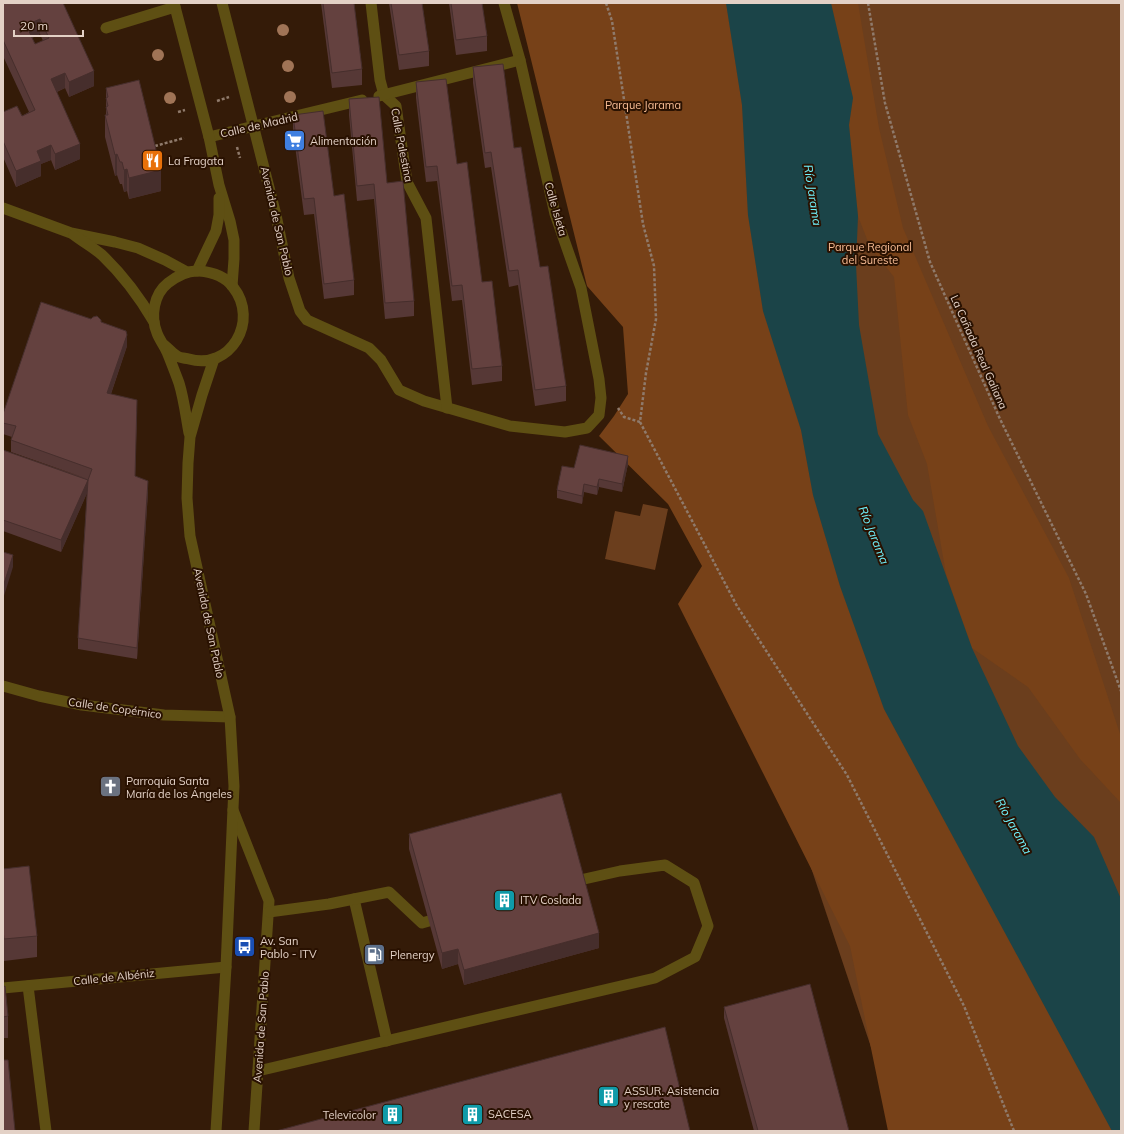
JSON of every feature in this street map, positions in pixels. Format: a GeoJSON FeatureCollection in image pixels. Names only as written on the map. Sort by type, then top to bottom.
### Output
{"type":"FeatureCollection","features":[{"type":"Feature","properties":{"kind":"street","name":"Avenida de San Pablo"},"geometry":{"type":"LineString","coordinates":[[222,3],[276,215],[289,278],[300,311],[307,320],[368,348],[381,360],[399,390],[424,402],[447,408]]}},
{"type":"Feature","properties":{"kind":"street","name":"Calle Palestina"},"geometry":{"type":"LineString","coordinates":[[371,3],[380,80],[384,95],[396,106],[407,182],[426,218],[447,408]]}},
{"type":"Feature","properties":{"kind":"street","name":"Calle Isleta"},"geometry":{"type":"LineString","coordinates":[[447,408],[510,426],[565,432],[587,428],[599,415],[601,398],[599,379],[581,288],[555,214],[520,60],[504,3]]}},
{"type":"Feature","properties":{"kind":"street"},"geometry":{"type":"LineString","coordinates":[[106,28],[175,5],[234,240],[232,286]]}},
{"type":"Feature","properties":{"kind":"street","name":"Calle de Madrid"},"geometry":{"type":"LineString","coordinates":[[208,137],[384,95],[520,60]]}},
{"type":"Feature","properties":{"kind":"street"},"geometry":{"type":"LineString","coordinates":[[190,436],[181,389],[174,367],[157,333],[154,322],[154,309],[158,296],[165,285],[175,277],[192,271],[216,231],[219,215],[219,185]]}},
{"type":"Feature","properties":{"kind":"street"},"geometry":{"type":"LineString","coordinates":[[3,208],[70,233],[138,248],[192,271],[210,272],[222,277],[240,296],[244,308],[244,321],[241,333],[234,344],[225,353],[214,359],[196,361],[177,356],[163,344]]}},
{"type":"Feature","properties":{"kind":"street"},"geometry":{"type":"LineString","coordinates":[[70,233],[101,254],[121,275],[142,302],[154,322]]}},
{"type":"Feature","properties":{"kind":"street"},"geometry":{"type":"LineString","coordinates":[[190,436],[214,359]]}},
{"type":"Feature","properties":{"kind":"street","name":"Avenida de San Pablo"},"geometry":{"type":"LineString","coordinates":[[190,436],[187,498],[190,536],[230,717],[234,786],[226,967],[216,1131]]}},
{"type":"Feature","properties":{"kind":"street","name":"Calle de Copérnico"},"geometry":{"type":"LineString","coordinates":[[3,686],[39,696],[82,704],[164,715],[230,717]]}},
{"type":"Feature","properties":{"kind":"street","name":"Avenida de San Pablo"},"geometry":{"type":"LineString","coordinates":[[233,810],[269,901],[254,1131]]}},
{"type":"Feature","properties":{"kind":"street"},"geometry":{"type":"LineString","coordinates":[[258,1071],[654,978],[695,958],[708,926],[694,883],[665,865],[620,871],[580,880]]}},
{"type":"Feature","properties":{"kind":"street"},"geometry":{"type":"LineString","coordinates":[[268,912],[329,904],[389,892],[422,923],[429,921]]}},
{"type":"Feature","properties":{"kind":"street"},"geometry":{"type":"LineString","coordinates":[[354,899],[387,1041]]}},
{"type":"Feature","properties":{"kind":"street","name":"Calle de Albéniz"},"geometry":{"type":"LineString","coordinates":[[3,988],[226,967]]}},
{"type":"Feature","properties":{"kind":"street"},"geometry":{"type":"LineString","coordinates":[[28,986],[46,1131]]}},
{"type":"Feature","properties":{"kind":"path"},"geometry":{"type":"LineString","coordinates":[[606,3],[612,21],[643,224],[654,266],[656,319],[646,373],[640,422],[738,606],[847,775],[964,1006],[1014,1131]]}},
{"type":"Feature","properties":{"kind":"path","name":"La Cañada Real Galiana"},"geometry":{"type":"LineString","coordinates":[[868,3],[886,103],[930,262],[1000,419],[1086,594],[1121,691]]}},
{"type":"Feature","properties":{"kind":"path"},"geometry":{"type":"LineString","coordinates":[[155,146],[184,138]]}},
{"type":"Feature","properties":{"kind":"path"},"geometry":{"type":"LineString","coordinates":[[616,404],[624,417],[640,422]]}},
{"type":"Feature","properties":{"kind":"green space","name":"Parque Jarama"},"geometry":{"type":"Polygon","coordinates":[[[517,3],[726,3],[742,105],[748,215],[763,311],[801,430],[813,495],[840,586],[884,709],[1112,1131],[888,1131],[850,946],[678,604],[702,566],[668,504],[599,436],[628,394],[623,327],[587,286],[517,3]]]}},
{"type":"Feature","properties":{"kind":"green space","name":"Parque Regional del Sureste"},"geometry":{"type":"Polygon","coordinates":[[[525,3],[1121,3],[1121,1131],[899,1131],[586,194],[525,3]]]}},
{"type":"Feature","properties":{"kind":"green space"},"geometry":{"type":"Polygon","coordinates":[[[831,3],[858,3],[879,128],[903,228],[988,426],[1069,578],[1121,737],[1121,803],[1080,759],[1028,687],[972,648],[946,574],[927,464],[908,415],[894,277],[870,247],[858,216],[849,125],[853,98],[831,3]]]}},
{"type":"Feature","properties":{"kind":"green space"},"geometry":{"type":"Polygon","coordinates":[[[643,504],[668,509],[655,570],[605,559],[615,511],[640,516],[643,504]]]}},
{"type":"Feature","properties":{"kind":"water","name":"Río Jarama"},"geometry":{"type":"Polygon","coordinates":[[[726,3],[831,3],[853,98],[849,125],[858,216],[856,265],[859,325],[878,434],[913,500],[923,511],[972,648],[1018,746],[1055,797],[1094,837],[1121,899],[1121,1131],[1112,1131],[884,709],[840,586],[813,495],[801,430],[763,311],[748,215],[742,105],[726,3]]]}},
{"type":"Feature","properties":{"kind":"building"},"geometry":{"type":"Polygon","coordinates":[[[3,3],[63,3],[94,71],[69,82],[65,73],[51,79],[80,144],[55,154],[51,145],[37,151],[41,161],[16,171],[3,141],[3,112],[17,106],[22,116],[35,110],[3,40],[3,3]],[[40,19],[26,25],[35,44],[49,38],[40,19]]]}},
{"type":"Feature","properties":{"kind":"building"},"geometry":{"type":"Polygon","coordinates":[[[323,3],[354,3],[362,69],[332,73],[323,3]]]}},
{"type":"Feature","properties":{"kind":"building"},"geometry":{"type":"Polygon","coordinates":[[[391,3],[422,3],[429,51],[399,55],[391,3]]]}},
{"type":"Feature","properties":{"kind":"building"},"geometry":{"type":"Polygon","coordinates":[[[451,3],[482,3],[487,36],[456,40],[451,3]]]}},
{"type":"Feature","properties":{"kind":"building"},"geometry":{"type":"Polygon","coordinates":[[[503,64],[514,148],[521,147],[540,267],[548,266],[566,386],[535,390],[518,270],[509,271],[491,152],[485,153],[473,67],[503,64]]]}},
{"type":"Feature","properties":{"kind":"building"},"geometry":{"type":"Polygon","coordinates":[[[446,79],[457,164],[467,162],[482,282],[492,281],[502,366],[472,369],[462,285],[452,286],[437,166],[426,167],[416,82],[446,79]]]}},
{"type":"Feature","properties":{"kind":"building"},"geometry":{"type":"Polygon","coordinates":[[[139,80],[161,170],[129,178],[127,169],[124,170],[122,162],[120,162],[117,154],[115,155],[105,115],[108,115],[106,107],[108,106],[106,98],[108,97],[106,88],[139,80]]]}},
{"type":"Feature","properties":{"kind":"building"},"geometry":{"type":"Polygon","coordinates":[[[379,97],[387,183],[403,181],[414,301],[385,303],[374,184],[357,186],[349,99],[379,97]]]}},
{"type":"Feature","properties":{"kind":"building"},"geometry":{"type":"Polygon","coordinates":[[[323,111],[334,196],[344,194],[354,280],[324,284],[314,198],[304,199],[293,115],[323,111]]]}},
{"type":"Feature","properties":{"kind":"building"},"geometry":{"type":"Polygon","coordinates":[[[41,302],[91,319],[97,316],[101,322],[126,331],[127,335],[107,393],[137,400],[135,476],[148,481],[137,648],[78,638],[88,480],[92,469],[11,440],[16,426],[3,423],[3,414],[41,302]]]}},
{"type":"Feature","properties":{"kind":"building"},"geometry":{"type":"Polygon","coordinates":[[[580,445],[628,456],[622,484],[599,479],[597,487],[584,484],[582,496],[557,490],[562,466],[574,468],[580,445]]]}},
{"type":"Feature","properties":{"kind":"building"},"geometry":{"type":"Polygon","coordinates":[[[3,450],[88,480],[61,540],[3,520],[3,450]]]}},
{"type":"Feature","properties":{"kind":"building"},"geometry":{"type":"Polygon","coordinates":[[[3,552],[13,555],[3,587],[3,552]]]}},
{"type":"Feature","properties":{"kind":"building","name":"ITV Coslada"},"geometry":{"type":"Polygon","coordinates":[[[561,793],[599,933],[464,970],[458,949],[442,953],[409,834],[561,793]]]}},
{"type":"Feature","properties":{"kind":"building"},"geometry":{"type":"Polygon","coordinates":[[[29,866],[37,936],[4,939],[3,869],[29,866]]]}},
{"type":"Feature","properties":{"kind":"building"},"geometry":{"type":"Polygon","coordinates":[[[810,984],[849,1131],[758,1131],[724,1007],[810,984]]]}},
{"type":"Feature","properties":{"kind":"building"},"geometry":{"type":"Polygon","coordinates":[[[5,986],[8,1016],[3,1017],[3,987],[5,986]]]}},
{"type":"Feature","properties":{"kind":"building"},"geometry":{"type":"Polygon","coordinates":[[[665,1027],[690,1131],[276,1131],[665,1027]]]}},
{"type":"Feature","properties":{"kind":"building"},"geometry":{"type":"Polygon","coordinates":[[[3,1060],[8,1060],[15,1131],[3,1131],[3,1060]]]}},
{"type":"Feature","properties":{"kind":"place","name":"Alimentación"},"geometry":{"type":"Point","coordinates":[295,141]}},
{"type":"Feature","properties":{"kind":"place","name":"La Fragata"},"geometry":{"type":"Point","coordinates":[152,161]}},
{"type":"Feature","properties":{"kind":"place","name":"Parroquia Santa María de los Ángeles"},"geometry":{"type":"Point","coordinates":[111,787]}},
{"type":"Feature","properties":{"kind":"place","name":"ITV Coslada"},"geometry":{"type":"Point","coordinates":[505,900]}},
{"type":"Feature","properties":{"kind":"place","name":"Av. San Pablo - ITV"},"geometry":{"type":"Point","coordinates":[244,947]}},
{"type":"Feature","properties":{"kind":"place","name":"Plenergy"},"geometry":{"type":"Point","coordinates":[375,955]}},
{"type":"Feature","properties":{"kind":"place","name":"ASSUR. Asistencia y rescate"},"geometry":{"type":"Point","coordinates":[609,1097]}},
{"type":"Feature","properties":{"kind":"place","name":"SACESA"},"geometry":{"type":"Point","coordinates":[473,1114]}},
{"type":"Feature","properties":{"kind":"place","name":"Televicolor"},"geometry":{"type":"Point","coordinates":[392,1115]}}]}
